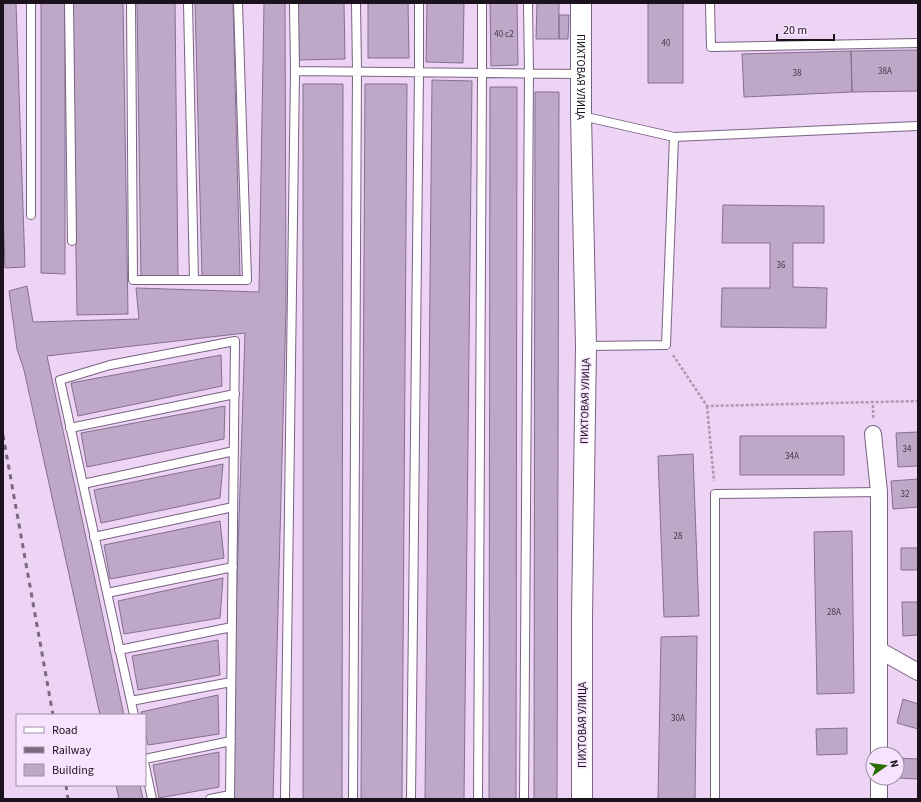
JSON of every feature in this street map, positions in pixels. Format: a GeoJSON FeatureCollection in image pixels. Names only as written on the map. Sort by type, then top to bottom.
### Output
{"type":"FeatureCollection","features":[{"type":"Feature","properties":{"kind":"street","name":"ПИХТОВАЯ УЛИЦА"},"geometry":{"type":"LineString","coordinates":[[581,3],[581,115],[586,346],[582,617],[582,799]]}},
{"type":"Feature","properties":{"kind":"street"},"geometry":{"type":"LineString","coordinates":[[873,434],[879,492],[879,746]]}},
{"type":"Feature","properties":{"kind":"street"},"geometry":{"type":"LineString","coordinates":[[879,650],[918,672]]}},
{"type":"Feature","properties":{"kind":"street"},"geometry":{"type":"LineString","coordinates":[[879,786],[879,799]]}},
{"type":"Feature","properties":{"kind":"lane"},"geometry":{"type":"LineString","coordinates":[[31,3],[31,215]]}},
{"type":"Feature","properties":{"kind":"lane"},"geometry":{"type":"LineString","coordinates":[[69,3],[72,241]]}},
{"type":"Feature","properties":{"kind":"lane"},"geometry":{"type":"LineString","coordinates":[[131,3],[133,280],[247,280],[238,3]]}},
{"type":"Feature","properties":{"kind":"lane"},"geometry":{"type":"LineString","coordinates":[[188,3],[194,280]]}},
{"type":"Feature","properties":{"kind":"lane"},"geometry":{"type":"LineString","coordinates":[[285,799],[295,71],[294,3]]}},
{"type":"Feature","properties":{"kind":"lane"},"geometry":{"type":"LineString","coordinates":[[353,799],[357,71],[356,3]]}},
{"type":"Feature","properties":{"kind":"lane"},"geometry":{"type":"LineString","coordinates":[[412,799],[420,72],[419,3]]}},
{"type":"Feature","properties":{"kind":"lane"},"geometry":{"type":"LineString","coordinates":[[478,799],[482,3]]}},
{"type":"Feature","properties":{"kind":"lane"},"geometry":{"type":"LineString","coordinates":[[524,799],[529,73],[528,3]]}},
{"type":"Feature","properties":{"kind":"lane"},"geometry":{"type":"LineString","coordinates":[[710,3],[711,47],[918,43]]}},
{"type":"Feature","properties":{"kind":"lane"},"geometry":{"type":"LineString","coordinates":[[295,71],[581,74]]}},
{"type":"Feature","properties":{"kind":"lane"},"geometry":{"type":"LineString","coordinates":[[581,115],[674,137],[917,126]]}},
{"type":"Feature","properties":{"kind":"lane"},"geometry":{"type":"LineString","coordinates":[[586,346],[666,345],[674,137]]}},
{"type":"Feature","properties":{"kind":"lane"},"geometry":{"type":"LineString","coordinates":[[134,714],[60,380],[110,365],[235,341],[230,797],[210,799]]}},
{"type":"Feature","properties":{"kind":"lane"},"geometry":{"type":"LineString","coordinates":[[70,428],[235,394]]}},
{"type":"Feature","properties":{"kind":"lane"},"geometry":{"type":"LineString","coordinates":[[83,484],[234,451]]}},
{"type":"Feature","properties":{"kind":"lane"},"geometry":{"type":"LineString","coordinates":[[715,799],[715,494],[879,492]]}},
{"type":"Feature","properties":{"kind":"lane"},"geometry":{"type":"LineString","coordinates":[[94,537],[233,507]]}},
{"type":"Feature","properties":{"kind":"lane"},"geometry":{"type":"LineString","coordinates":[[107,593],[233,567]]}},
{"type":"Feature","properties":{"kind":"lane"},"geometry":{"type":"LineString","coordinates":[[119,650],[232,627]]}},
{"type":"Feature","properties":{"kind":"lane"},"geometry":{"type":"LineString","coordinates":[[131,701],[231,682]]}},
{"type":"Feature","properties":{"kind":"lane"},"geometry":{"type":"LineString","coordinates":[[146,759],[231,741]]}},
{"type":"Feature","properties":{"kind":"lane"},"geometry":{"type":"LineString","coordinates":[[146,771],[152,799]]}},
{"type":"Feature","properties":{"kind":"path"},"geometry":{"type":"LineString","coordinates":[[666,345],[707,406],[715,494]]}},
{"type":"Feature","properties":{"kind":"path"},"geometry":{"type":"LineString","coordinates":[[707,406],[918,401]]}},
{"type":"Feature","properties":{"kind":"building"},"geometry":{"type":"Polygon","coordinates":[[[3,3],[16,3],[25,267],[5,268],[3,211],[3,3]]]}},
{"type":"Feature","properties":{"kind":"building"},"geometry":{"type":"Polygon","coordinates":[[[41,3],[65,3],[65,274],[41,273],[41,3]]]}},
{"type":"Feature","properties":{"kind":"building"},"geometry":{"type":"Polygon","coordinates":[[[72,3],[123,3],[128,314],[77,315],[72,3]]]}},
{"type":"Feature","properties":{"kind":"building"},"geometry":{"type":"Polygon","coordinates":[[[137,3],[175,3],[178,277],[141,277],[137,3]]]}},
{"type":"Feature","properties":{"kind":"building"},"geometry":{"type":"Polygon","coordinates":[[[195,3],[233,3],[240,276],[202,277],[195,3]]]}},
{"type":"Feature","properties":{"kind":"building"},"geometry":{"type":"Polygon","coordinates":[[[264,3],[285,3],[286,308],[273,799],[230,799],[245,333],[47,356],[124,714],[100,714],[24,370],[17,349],[9,291],[27,286],[33,322],[139,319],[136,288],[259,292],[264,3]]]}},
{"type":"Feature","properties":{"kind":"building"},"geometry":{"type":"Polygon","coordinates":[[[298,3],[344,3],[345,59],[299,60],[298,3]]]}},
{"type":"Feature","properties":{"kind":"building"},"geometry":{"type":"Polygon","coordinates":[[[368,3],[408,3],[409,58],[368,58],[368,3]]]}},
{"type":"Feature","properties":{"kind":"building"},"geometry":{"type":"Polygon","coordinates":[[[427,3],[464,3],[463,63],[426,62],[427,3]]]}},
{"type":"Feature","properties":{"kind":"building"},"geometry":{"type":"Polygon","coordinates":[[[490,3],[517,3],[518,65],[491,66],[490,3]]]}},
{"type":"Feature","properties":{"kind":"building"},"geometry":{"type":"Polygon","coordinates":[[[537,3],[559,3],[559,39],[536,39],[537,3]]]}},
{"type":"Feature","properties":{"kind":"building"},"geometry":{"type":"Polygon","coordinates":[[[648,3],[683,3],[683,83],[648,83],[648,3]]]}},
{"type":"Feature","properties":{"kind":"building"},"geometry":{"type":"Polygon","coordinates":[[[559,15],[569,15],[568,39],[559,39],[559,15]]]}},
{"type":"Feature","properties":{"kind":"building"},"geometry":{"type":"Polygon","coordinates":[[[918,50],[918,91],[852,92],[851,51],[918,50]]]}},
{"type":"Feature","properties":{"kind":"building"},"geometry":{"type":"Polygon","coordinates":[[[851,51],[852,92],[744,97],[742,54],[851,51]]]}},
{"type":"Feature","properties":{"kind":"building"},"geometry":{"type":"Polygon","coordinates":[[[432,80],[472,81],[464,799],[425,799],[432,80]]]}},
{"type":"Feature","properties":{"kind":"building"},"geometry":{"type":"Polygon","coordinates":[[[303,84],[343,84],[342,799],[303,799],[303,84]]]}},
{"type":"Feature","properties":{"kind":"building"},"geometry":{"type":"Polygon","coordinates":[[[365,84],[407,84],[402,799],[361,799],[365,84]]]}},
{"type":"Feature","properties":{"kind":"building"},"geometry":{"type":"Polygon","coordinates":[[[490,87],[517,87],[516,799],[489,799],[490,87]]]}},
{"type":"Feature","properties":{"kind":"building"},"geometry":{"type":"Polygon","coordinates":[[[535,92],[559,92],[557,799],[534,799],[535,92]]]}},
{"type":"Feature","properties":{"kind":"building"},"geometry":{"type":"Polygon","coordinates":[[[723,205],[824,206],[824,243],[793,243],[793,287],[827,288],[826,328],[721,327],[722,288],[770,288],[770,243],[722,243],[723,205]]]}},
{"type":"Feature","properties":{"kind":"building"},"geometry":{"type":"Polygon","coordinates":[[[221,355],[222,386],[78,416],[71,383],[221,355]]]}},
{"type":"Feature","properties":{"kind":"building"},"geometry":{"type":"Polygon","coordinates":[[[225,406],[224,439],[87,467],[81,433],[225,406]]]}},
{"type":"Feature","properties":{"kind":"building"},"geometry":{"type":"Polygon","coordinates":[[[918,432],[918,466],[898,467],[896,433],[918,432]]]}},
{"type":"Feature","properties":{"kind":"building"},"geometry":{"type":"Polygon","coordinates":[[[740,436],[844,436],[844,475],[740,475],[740,436]]]}},
{"type":"Feature","properties":{"kind":"building"},"geometry":{"type":"Polygon","coordinates":[[[693,454],[699,616],[664,617],[658,456],[693,454]]]}},
{"type":"Feature","properties":{"kind":"building"},"geometry":{"type":"Polygon","coordinates":[[[223,464],[220,498],[101,523],[94,490],[223,464]]]}},
{"type":"Feature","properties":{"kind":"building"},"geometry":{"type":"Polygon","coordinates":[[[918,479],[918,507],[893,509],[891,481],[918,479]]]}},
{"type":"Feature","properties":{"kind":"building"},"geometry":{"type":"Polygon","coordinates":[[[220,521],[224,558],[110,579],[104,545],[220,521]]]}},
{"type":"Feature","properties":{"kind":"building"},"geometry":{"type":"Polygon","coordinates":[[[852,531],[854,693],[817,694],[814,532],[852,531]]]}},
{"type":"Feature","properties":{"kind":"building"},"geometry":{"type":"Polygon","coordinates":[[[901,548],[918,548],[918,570],[901,570],[901,548]]]}},
{"type":"Feature","properties":{"kind":"building"},"geometry":{"type":"Polygon","coordinates":[[[223,578],[220,618],[124,634],[118,601],[223,578]]]}},
{"type":"Feature","properties":{"kind":"building"},"geometry":{"type":"Polygon","coordinates":[[[902,602],[918,602],[918,635],[903,636],[902,602]]]}},
{"type":"Feature","properties":{"kind":"building"},"geometry":{"type":"Polygon","coordinates":[[[697,636],[695,799],[658,799],[661,637],[697,636]]]}},
{"type":"Feature","properties":{"kind":"building"},"geometry":{"type":"Polygon","coordinates":[[[218,640],[220,675],[138,690],[132,656],[218,640]]]}},
{"type":"Feature","properties":{"kind":"building"},"geometry":{"type":"Polygon","coordinates":[[[218,695],[219,734],[148,745],[146,736],[146,714],[142,714],[141,712],[218,695]]]}},
{"type":"Feature","properties":{"kind":"building"},"geometry":{"type":"Polygon","coordinates":[[[903,699],[918,704],[918,729],[897,723],[903,699]]]}},
{"type":"Feature","properties":{"kind":"building"},"geometry":{"type":"Polygon","coordinates":[[[847,728],[847,754],[817,755],[816,729],[847,728]]]}},
{"type":"Feature","properties":{"kind":"building"},"geometry":{"type":"Polygon","coordinates":[[[219,752],[219,787],[159,798],[153,765],[219,752]]]}},
{"type":"Feature","properties":{"kind":"building"},"geometry":{"type":"Polygon","coordinates":[[[905,758],[918,759],[918,779],[905,778],[905,758]]]}},
{"type":"Feature","properties":{"kind":"building"},"geometry":{"type":"Polygon","coordinates":[[[116,786],[140,786],[143,799],[119,799],[116,786]]]}},
{"type":"Feature","properties":{"kind":"railway"},"geometry":{"type":"LineString","coordinates":[[3,435],[53,714]]}},
{"type":"Feature","properties":{"kind":"railway"},"geometry":{"type":"LineString","coordinates":[[66,786],[68,799]]}}]}
